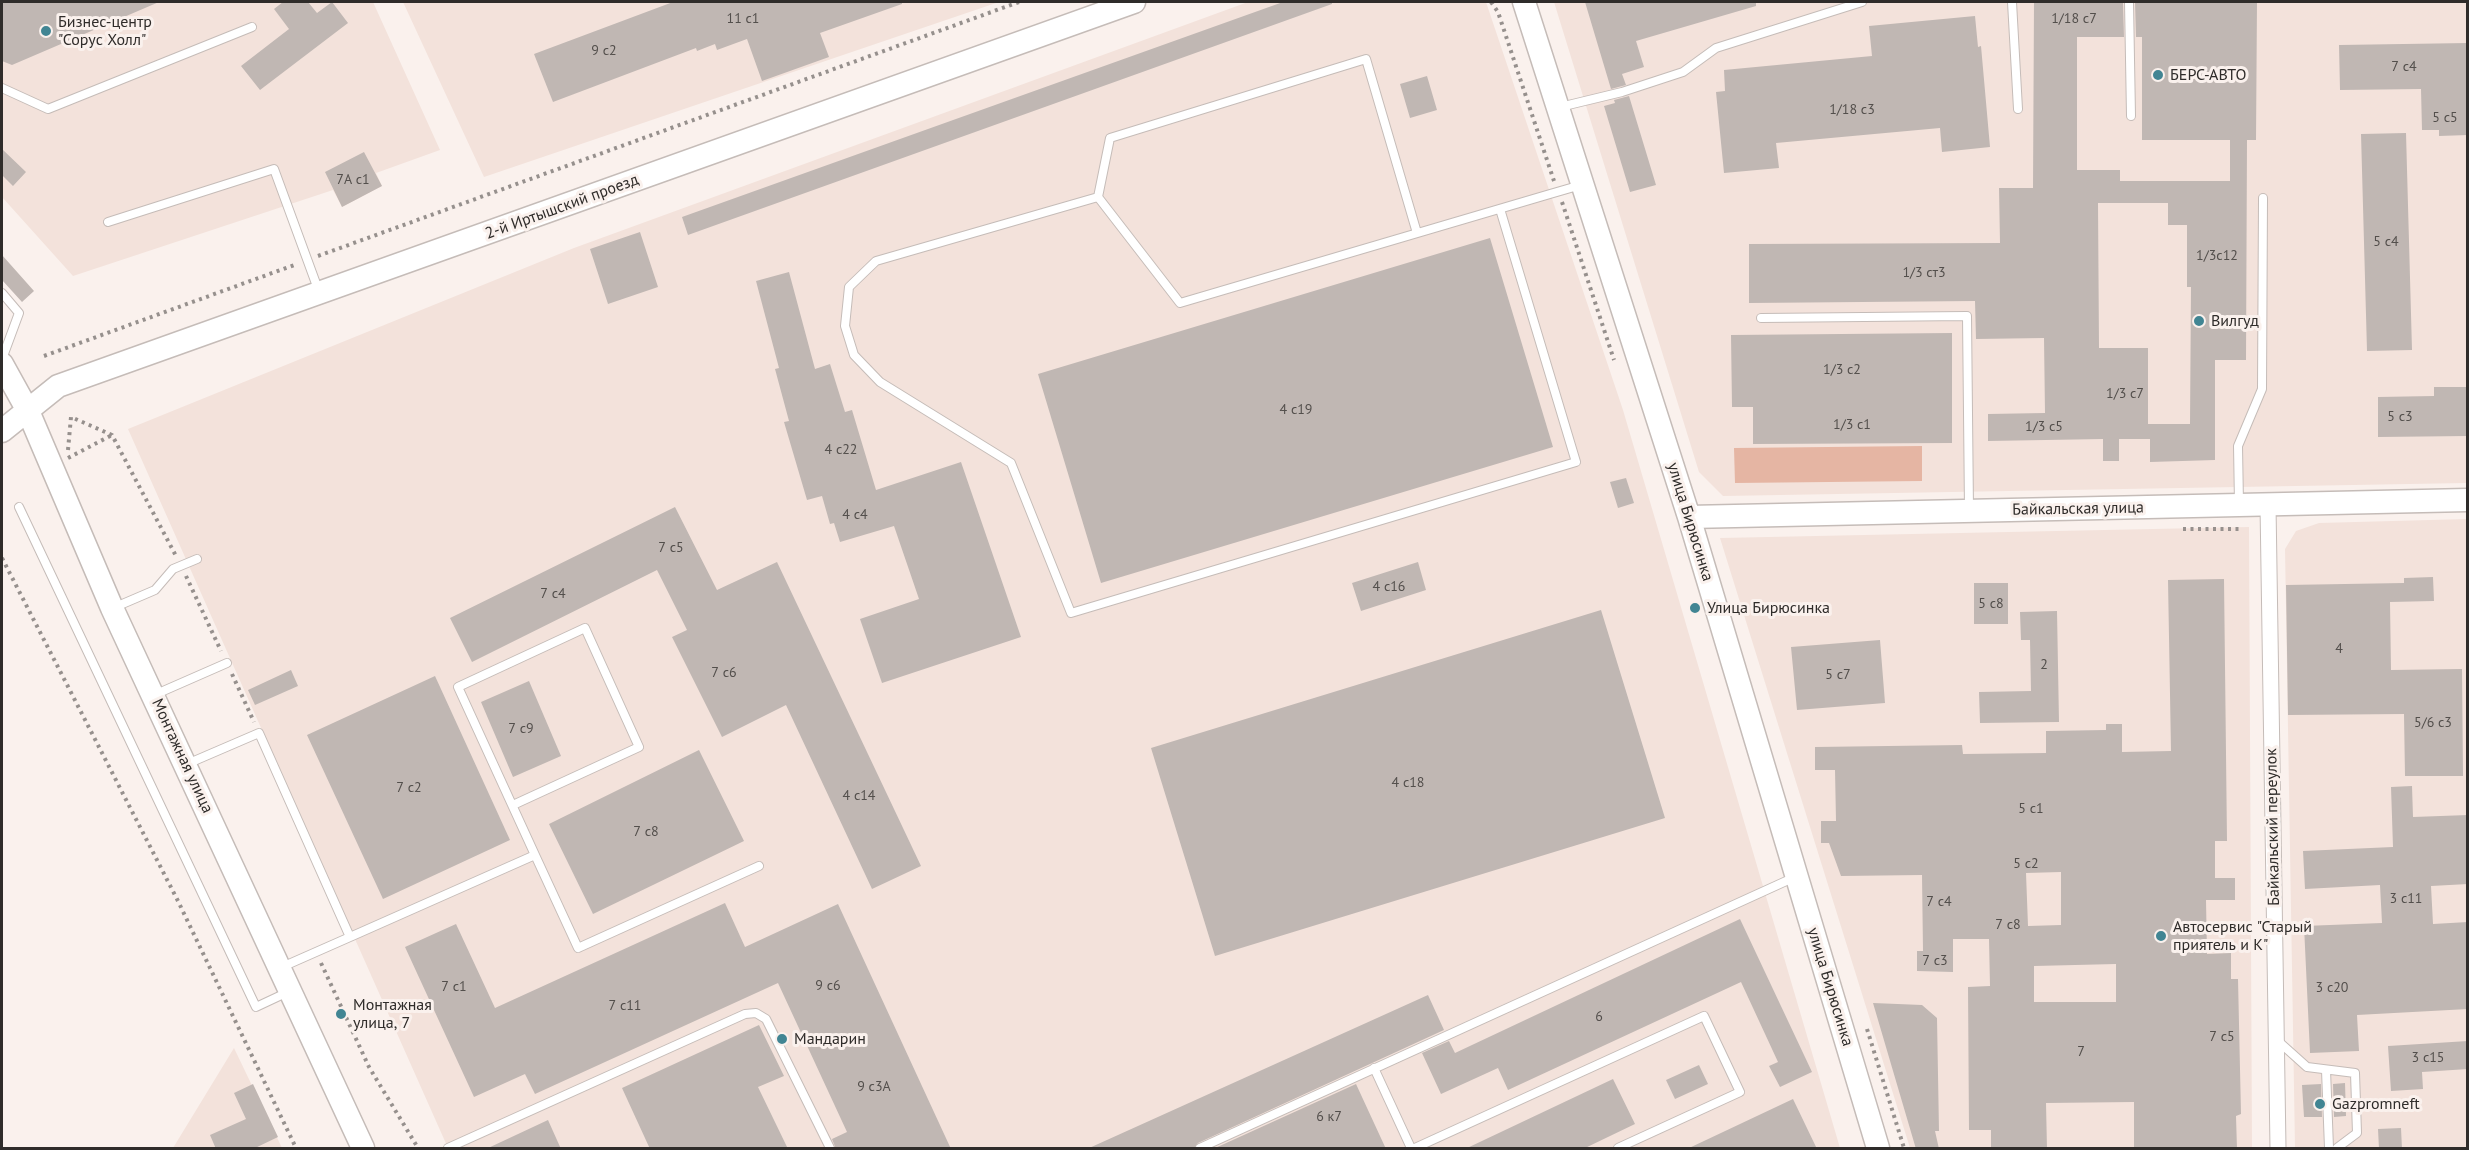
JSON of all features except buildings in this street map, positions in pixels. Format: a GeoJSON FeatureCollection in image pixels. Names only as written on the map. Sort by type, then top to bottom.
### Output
{"type":"FeatureCollection","features":[{"type":"Feature","properties":{"kind":"main road","name":"2-й Иртышский проезд"},"geometry":{"type":"LineString","coordinates":[[2,431],[58,386],[1134,2]]}},
{"type":"Feature","properties":{"kind":"main road","name":"улица Бирюсинка"},"geometry":{"type":"LineString","coordinates":[[1524,2],[1689,517],[1878,1149]]}},
{"type":"Feature","properties":{"kind":"main road","name":"Монтажная улица"},"geometry":{"type":"LineString","coordinates":[[2,364],[28,411],[112,608],[363,1149]]}},
{"type":"Feature","properties":{"kind":"main road","name":"Байкальская улица"},"geometry":{"type":"LineString","coordinates":[[1689,517],[2468,500]]}},
{"type":"Feature","properties":{"kind":"street","name":"Байкальский переулок"},"geometry":{"type":"LineString","coordinates":[[2268,505],[2278,1149]]}},
{"type":"Feature","properties":{"kind":"lane"},"geometry":{"type":"LineString","coordinates":[[1558,108],[1622,92],[1683,72],[1716,48],[1861,2]]}},
{"type":"Feature","properties":{"kind":"lane"},"geometry":{"type":"LineString","coordinates":[[2012,2],[2018,109]]}},
{"type":"Feature","properties":{"kind":"lane"},"geometry":{"type":"LineString","coordinates":[[2129,2],[2131,116]]}},
{"type":"Feature","properties":{"kind":"lane"},"geometry":{"type":"LineString","coordinates":[[2,88],[48,109],[252,27]]}},
{"type":"Feature","properties":{"kind":"lane"},"geometry":{"type":"LineString","coordinates":[[1417,233],[1366,59],[1110,138],[1098,197],[1180,303],[1582,185]]}},
{"type":"Feature","properties":{"kind":"lane"},"geometry":{"type":"LineString","coordinates":[[108,222],[274,169],[320,294]]}},
{"type":"Feature","properties":{"kind":"lane"},"geometry":{"type":"LineString","coordinates":[[1098,197],[876,261],[849,287],[845,326],[854,355],[880,382],[1011,462],[1071,614],[1576,462],[1500,209]]}},
{"type":"Feature","properties":{"kind":"lane"},"geometry":{"type":"LineString","coordinates":[[2239,505],[2238,446],[2262,389],[2263,198]]}},
{"type":"Feature","properties":{"kind":"lane"},"geometry":{"type":"LineString","coordinates":[[2,292],[19,313],[2,358]]}},
{"type":"Feature","properties":{"kind":"lane"},"geometry":{"type":"LineString","coordinates":[[1761,318],[1968,316],[1969,511]]}},
{"type":"Feature","properties":{"kind":"lane"},"geometry":{"type":"LineString","coordinates":[[19,507],[256,1007],[289,991]]}},
{"type":"Feature","properties":{"kind":"lane"},"geometry":{"type":"LineString","coordinates":[[112,608],[154,590],[173,569],[197,559]]}},
{"type":"Feature","properties":{"kind":"lane"},"geometry":{"type":"LineString","coordinates":[[513,805],[639,747],[585,628],[458,687],[578,948],[759,866]]}},
{"type":"Feature","properties":{"kind":"lane"},"geometry":{"type":"LineString","coordinates":[[154,695],[227,663]]}},
{"type":"Feature","properties":{"kind":"lane"},"geometry":{"type":"LineString","coordinates":[[186,764],[259,733],[350,937]]}},
{"type":"Feature","properties":{"kind":"lane"},"geometry":{"type":"LineString","coordinates":[[279,969],[535,855]]}},
{"type":"Feature","properties":{"kind":"lane"},"geometry":{"type":"LineString","coordinates":[[1200,1149],[1797,876]]}},
{"type":"Feature","properties":{"kind":"lane"},"geometry":{"type":"LineString","coordinates":[[448,1149],[745,1014],[756,1013],[765,1019],[830,1149]]}},
{"type":"Feature","properties":{"kind":"lane"},"geometry":{"type":"LineString","coordinates":[[1374,1068],[1413,1149],[1704,1016],[1740,1092],[1618,1149]]}},
{"type":"Feature","properties":{"kind":"lane"},"geometry":{"type":"LineString","coordinates":[[2277,1040],[2307,1067],[2355,1073],[2357,1133],[2337,1149]]}},
{"type":"Feature","properties":{"kind":"lane"},"geometry":{"type":"LineString","coordinates":[[2326,1070],[2329,1149]]}},
{"type":"Feature","properties":{"kind":"path"},"geometry":{"type":"LineString","coordinates":[[44,356],[1019,2]]}},
{"type":"Feature","properties":{"kind":"path"},"geometry":{"type":"LineString","coordinates":[[1491,2],[1498,12],[1617,368]]}},
{"type":"Feature","properties":{"kind":"path"},"geometry":{"type":"LineString","coordinates":[[71,417],[67,458],[112,435]]}},
{"type":"Feature","properties":{"kind":"path"},"geometry":{"type":"LineString","coordinates":[[2,558],[178,901],[296,1149]]}},
{"type":"Feature","properties":{"kind":"path"},"geometry":{"type":"LineString","coordinates":[[316,952],[369,1067],[418,1149]]}},
{"type":"Feature","properties":{"kind":"shaded area"},"geometry":{"type":"Polygon","coordinates":[[[2,2],[373,2],[440,150],[376,173],[382,186],[342,207],[333,190],[73,276],[2,197],[2,2]]]}},
{"type":"Feature","properties":{"kind":"shaded area"},"geometry":{"type":"Polygon","coordinates":[[[403,2],[999,2],[484,177],[403,2]]]}},
{"type":"Feature","properties":{"kind":"shaded area"},"geometry":{"type":"Polygon","coordinates":[[[1248,2],[1486,2],[1623,410],[1840,1148],[448,1148],[128,429],[574,248],[1248,2]]]}},
{"type":"Feature","properties":{"kind":"shaded area"},"geometry":{"type":"Polygon","coordinates":[[[1554,2],[2467,2],[2467,483],[1723,496],[1699,472],[1554,2]]]}},
{"type":"Feature","properties":{"kind":"shaded area"},"geometry":{"type":"Polygon","coordinates":[[[1922,446],[1922,481],[1735,483],[1734,448],[1922,446]]]}},
{"type":"Feature","properties":{"kind":"shaded area"},"geometry":{"type":"Polygon","coordinates":[[[2467,519],[2467,1148],[2295,1148],[2285,549],[2296,531],[2319,523],[2467,519]]]}},
{"type":"Feature","properties":{"kind":"shaded area"},"geometry":{"type":"Polygon","coordinates":[[[2249,527],[2252,1148],[1910,1148],[1720,538],[2249,527]]]}},
{"type":"Feature","properties":{"kind":"shaded area"},"geometry":{"type":"Polygon","coordinates":[[[234,1048],[282,1148],[173,1148],[234,1048]]]}},
{"type":"Feature","properties":{"kind":"place","name":"Бизнес-центр \"Сорус Холл\""},"geometry":{"type":"Point","coordinates":[46,31]}},
{"type":"Feature","properties":{"kind":"place","name":"БЕРС-АВТО"},"geometry":{"type":"Point","coordinates":[2158,75]}},
{"type":"Feature","properties":{"kind":"place","name":"Вилгуд"},"geometry":{"type":"Point","coordinates":[2199,321]}},
{"type":"Feature","properties":{"kind":"place","name":"Улица Бирюсинка"},"geometry":{"type":"Point","coordinates":[1695,608]}},
{"type":"Feature","properties":{"kind":"place","name":"Автосервис \"Старый приятель и К\""},"geometry":{"type":"Point","coordinates":[2161,936]}},
{"type":"Feature","properties":{"kind":"place","name":"Монтажная улица, 7"},"geometry":{"type":"Point","coordinates":[341,1014]}},
{"type":"Feature","properties":{"kind":"place","name":"Мандарин"},"geometry":{"type":"Point","coordinates":[782,1039]}},
{"type":"Feature","properties":{"kind":"place","name":"Gazpromneft"},"geometry":{"type":"Point","coordinates":[2320,1104]}}]}
